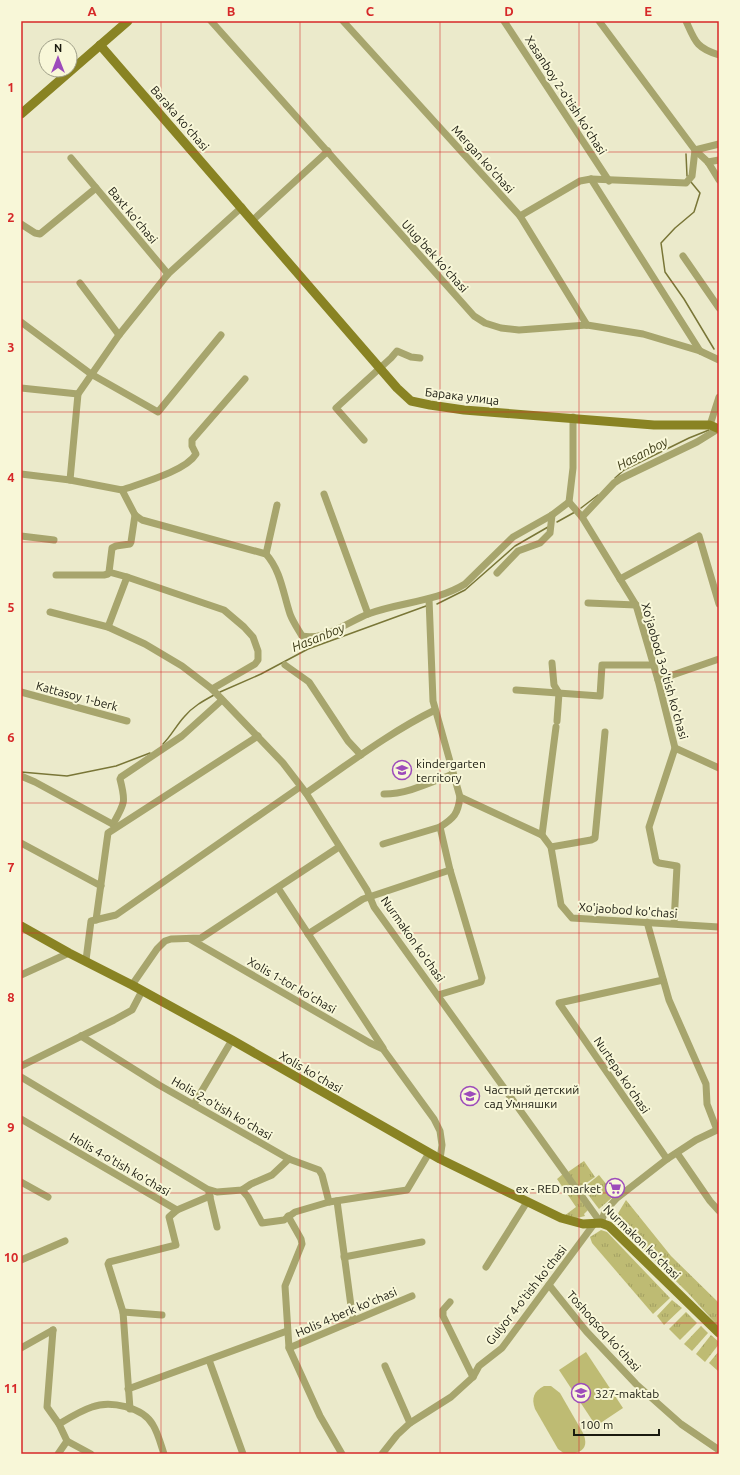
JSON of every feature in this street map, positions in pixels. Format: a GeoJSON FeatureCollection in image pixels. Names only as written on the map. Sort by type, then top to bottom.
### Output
{"type":"FeatureCollection","features":[{"type":"Feature","properties":{"kind":"street"},"geometry":{"type":"LineString","coordinates":[[21,114],[128,21]]}},
{"type":"Feature","properties":{"kind":"street","name":"Ulug'bek ko'chasi"},"geometry":{"type":"LineString","coordinates":[[211,21],[474,316],[501,328],[519,330],[586,325],[643,334],[700,351],[719,360]]}},
{"type":"Feature","properties":{"kind":"street","name":"Mergan ko'chasi"},"geometry":{"type":"LineString","coordinates":[[343,21],[520,216],[586,325]]}},
{"type":"Feature","properties":{"kind":"street","name":"Xasanboy 2-o'tish ko'chasi"},"geometry":{"type":"LineString","coordinates":[[504,21],[609,181]]}},
{"type":"Feature","properties":{"kind":"street"},"geometry":{"type":"LineString","coordinates":[[599,21],[695,150],[708,162],[719,180]]}},
{"type":"Feature","properties":{"kind":"street"},"geometry":{"type":"LineString","coordinates":[[686,21],[695,41],[700,47],[719,55]]}},
{"type":"Feature","properties":{"kind":"street","name":"Baraka ko'chasi"},"geometry":{"type":"LineString","coordinates":[[100,45],[242,207]]}},
{"type":"Feature","properties":{"kind":"street"},"geometry":{"type":"LineString","coordinates":[[695,150],[719,144]]}},
{"type":"Feature","properties":{"kind":"street"},"geometry":{"type":"LineString","coordinates":[[520,216],[580,181],[591,179],[609,181],[686,183],[692,176],[695,150]]}},
{"type":"Feature","properties":{"kind":"street"},"geometry":{"type":"LineString","coordinates":[[253,220],[328,152]]}},
{"type":"Feature","properties":{"kind":"street"},"geometry":{"type":"LineString","coordinates":[[71,158],[96,188]]}},
{"type":"Feature","properties":{"kind":"street"},"geometry":{"type":"LineString","coordinates":[[708,162],[719,160]]}},
{"type":"Feature","properties":{"kind":"street"},"geometry":{"type":"LineString","coordinates":[[591,179],[700,351]]}},
{"type":"Feature","properties":{"kind":"street","name":"Baxt ko'chasi"},"geometry":{"type":"LineString","coordinates":[[21,224],[35,233],[40,234],[96,188],[168,274]]}},
{"type":"Feature","properties":{"kind":"street"},"geometry":{"type":"LineString","coordinates":[[70,480],[78,394],[119,335],[168,274],[242,207]]}},
{"type":"Feature","properties":{"kind":"street","name":"Барака улица"},"geometry":{"type":"LineString","coordinates":[[242,207],[404,395],[411,401],[420,404],[464,410],[654,425],[715,427]]}},
{"type":"Feature","properties":{"kind":"street"},"geometry":{"type":"LineString","coordinates":[[682,256],[719,308]]}},
{"type":"Feature","properties":{"kind":"street"},"geometry":{"type":"LineString","coordinates":[[80,283],[119,335]]}},
{"type":"Feature","properties":{"kind":"street"},"geometry":{"type":"LineString","coordinates":[[21,322],[91,374],[158,412],[221,335]]}},
{"type":"Feature","properties":{"kind":"street"},"geometry":{"type":"LineString","coordinates":[[364,440],[336,408],[381,368],[397,351],[411,357],[420,358]]}},
{"type":"Feature","properties":{"kind":"street"},"geometry":{"type":"LineString","coordinates":[[21,474],[70,480],[122,490],[181,468],[196,454],[192,446],[192,440],[245,379]]}},
{"type":"Feature","properties":{"kind":"street"},"geometry":{"type":"LineString","coordinates":[[21,388],[78,394]]}},
{"type":"Feature","properties":{"kind":"street"},"geometry":{"type":"LineString","coordinates":[[582,517],[614,483],[697,442],[715,427],[719,397]]}},
{"type":"Feature","properties":{"kind":"street"},"geometry":{"type":"LineString","coordinates":[[122,490],[135,515],[142,520],[266,554],[273,562],[280,577],[291,616],[302,636],[310,638],[321,636],[368,614],[398,605],[429,599],[465,584],[513,537],[552,515],[569,502],[573,468],[573,418]]}},
{"type":"Feature","properties":{"kind":"street"},"geometry":{"type":"LineString","coordinates":[[324,494],[368,614]]}},
{"type":"Feature","properties":{"kind":"street","name":"Xo'jaobod 3-o'tish ko'chasi"},"geometry":{"type":"LineString","coordinates":[[569,502],[582,517],[636,605],[654,665],[675,748],[649,828],[656,861],[659,863],[677,866],[674,923]]}},
{"type":"Feature","properties":{"kind":"street"},"geometry":{"type":"LineString","coordinates":[[266,554],[277,504]]}},
{"type":"Feature","properties":{"kind":"street"},"geometry":{"type":"LineString","coordinates":[[109,572],[112,548],[127,545],[131,542],[135,515]]}},
{"type":"Feature","properties":{"kind":"street"},"geometry":{"type":"LineString","coordinates":[[498,573],[521,549],[540,543],[547,536],[551,531],[552,515]]}},
{"type":"Feature","properties":{"kind":"street"},"geometry":{"type":"LineString","coordinates":[[21,536],[54,540]]}},
{"type":"Feature","properties":{"kind":"street"},"geometry":{"type":"LineString","coordinates":[[620,578],[699,536],[719,604]]}},
{"type":"Feature","properties":{"kind":"street"},"geometry":{"type":"LineString","coordinates":[[56,575],[104,575],[108,574],[109,572],[224,610],[253,637],[258,651],[258,660],[255,664],[212,689]]}},
{"type":"Feature","properties":{"kind":"street"},"geometry":{"type":"LineString","coordinates":[[108,627],[127,577]]}},
{"type":"Feature","properties":{"kind":"street"},"geometry":{"type":"LineString","coordinates":[[383,844],[440,827],[454,816],[459,807],[460,797],[433,701],[429,599]]}},
{"type":"Feature","properties":{"kind":"street"},"geometry":{"type":"LineString","coordinates":[[588,603],[636,605]]}},
{"type":"Feature","properties":{"kind":"street","name":"Nurmakon ko'chasi"},"geometry":{"type":"LineString","coordinates":[[50,612],[108,627],[145,644],[182,666],[212,689],[258,736],[283,763],[306,793],[367,890],[374,907],[438,995],[598,1223],[611,1228],[719,1333]]}},
{"type":"Feature","properties":{"kind":"street"},"geometry":{"type":"LineString","coordinates":[[658,680],[719,659]]}},
{"type":"Feature","properties":{"kind":"street"},"geometry":{"type":"LineString","coordinates":[[542,835],[557,724],[559,694],[554,685],[552,663]]}},
{"type":"Feature","properties":{"kind":"street"},"geometry":{"type":"LineString","coordinates":[[285,665],[309,682],[348,741],[361,755]]}},
{"type":"Feature","properties":{"kind":"street"},"geometry":{"type":"LineString","coordinates":[[516,690],[600,696],[602,665],[654,665]]}},
{"type":"Feature","properties":{"kind":"street","name":"Kattasoy 1-berk"},"geometry":{"type":"LineString","coordinates":[[21,692],[127,721]]}},
{"type":"Feature","properties":{"kind":"street"},"geometry":{"type":"LineString","coordinates":[[115,825],[124,805],[120,779],[121,777],[182,736],[222,700]]}},
{"type":"Feature","properties":{"kind":"street"},"geometry":{"type":"LineString","coordinates":[[306,793],[421,716],[435,710]]}},
{"type":"Feature","properties":{"kind":"street"},"geometry":{"type":"LineString","coordinates":[[551,847],[595,838],[605,732]]}},
{"type":"Feature","properties":{"kind":"street"},"geometry":{"type":"LineString","coordinates":[[96,920],[108,833],[115,825],[258,736]]}},
{"type":"Feature","properties":{"kind":"street","name":"Xo'jaobod 3-o'tish ko'chasi"},"geometry":{"type":"LineString","coordinates":[[675,748],[719,768]]}},
{"type":"Feature","properties":{"kind":"street"},"geometry":{"type":"LineString","coordinates":[[384,794],[397,794],[408,791],[453,774]]}},
{"type":"Feature","properties":{"kind":"street"},"geometry":{"type":"LineString","coordinates":[[21,776],[115,825]]}},
{"type":"Feature","properties":{"kind":"street"},"geometry":{"type":"LineString","coordinates":[[86,960],[90,922],[116,915],[300,787]]}},
{"type":"Feature","properties":{"kind":"street","name":"Xo'jaobod ko'chasi"},"geometry":{"type":"LineString","coordinates":[[460,797],[542,835],[551,847],[561,904],[572,918],[674,923],[719,927]]}},
{"type":"Feature","properties":{"kind":"street"},"geometry":{"type":"LineString","coordinates":[[438,995],[481,982],[482,978],[450,870],[440,827]]}},
{"type":"Feature","properties":{"kind":"street"},"geometry":{"type":"LineString","coordinates":[[21,843],[101,886]]}},
{"type":"Feature","properties":{"kind":"street"},"geometry":{"type":"LineString","coordinates":[[132,985],[157,949],[165,941],[171,939],[202,938],[217,926],[278,888],[339,847]]}},
{"type":"Feature","properties":{"kind":"street"},"geometry":{"type":"LineString","coordinates":[[308,934],[363,899],[376,896],[450,870]]}},
{"type":"Feature","properties":{"kind":"street","name":"Xolis 1-tor ko'chasi"},"geometry":{"type":"LineString","coordinates":[[278,888],[383,1049],[425,1105],[440,1131],[442,1145],[440,1159]]}},
{"type":"Feature","properties":{"kind":"street"},"geometry":{"type":"LineString","coordinates":[[598,1223],[605,1211],[617,1198],[667,1159],[696,1140],[718,1129],[708,1104],[706,1084],[669,1000],[647,922]]}},
{"type":"Feature","properties":{"kind":"street","name":"Xolis ko'chasi"},"geometry":{"type":"LineString","coordinates":[[21,926],[69,953],[86,960],[142,990],[232,1040],[428,1153],[527,1202],[574,1222],[583,1224],[598,1223]]}},
{"type":"Feature","properties":{"kind":"street","name":"Xolis 1-tor ko'chasi"},"geometry":{"type":"LineString","coordinates":[[190,939],[370,1043],[383,1049]]}},
{"type":"Feature","properties":{"kind":"street"},"geometry":{"type":"LineString","coordinates":[[21,976],[69,953]]}},
{"type":"Feature","properties":{"kind":"street","name":"Nurtepa ko'chasi"},"geometry":{"type":"LineString","coordinates":[[663,980],[559,1003],[667,1159]]}},
{"type":"Feature","properties":{"kind":"street"},"geometry":{"type":"LineString","coordinates":[[21,1066],[132,1010],[142,990]]}},
{"type":"Feature","properties":{"kind":"street","name":"Holis 2-o'tish ko'chasi"},"geometry":{"type":"LineString","coordinates":[[81,1036],[159,1085],[289,1159],[319,1170],[322,1175],[329,1202]]}},
{"type":"Feature","properties":{"kind":"street"},"geometry":{"type":"LineString","coordinates":[[194,1104],[232,1040]]}},
{"type":"Feature","properties":{"kind":"street"},"geometry":{"type":"LineString","coordinates":[[21,1077],[207,1189],[217,1192],[242,1190],[251,1184],[272,1175],[289,1159]]}},
{"type":"Feature","properties":{"kind":"street","name":"Holis 4-o'tish ko'chasi"},"geometry":{"type":"LineString","coordinates":[[21,1119],[177,1210],[210,1196]]}},
{"type":"Feature","properties":{"kind":"street"},"geometry":{"type":"LineString","coordinates":[[242,1190],[248,1197],[262,1223],[284,1220],[295,1212],[329,1202],[407,1190],[428,1153]]}},
{"type":"Feature","properties":{"kind":"street"},"geometry":{"type":"LineString","coordinates":[[677,1153],[710,1201],[719,1211]]}},
{"type":"Feature","properties":{"kind":"street"},"geometry":{"type":"LineString","coordinates":[[21,1182],[48,1197]]}},
{"type":"Feature","properties":{"kind":"street"},"geometry":{"type":"LineString","coordinates":[[207,1189],[217,1227]]}},
{"type":"Feature","properties":{"kind":"street"},"geometry":{"type":"LineString","coordinates":[[337,1201],[353,1321]]}},
{"type":"Feature","properties":{"kind":"street"},"geometry":{"type":"LineString","coordinates":[[486,1267],[527,1202]]}},
{"type":"Feature","properties":{"kind":"street"},"geometry":{"type":"LineString","coordinates":[[130,1408],[123,1312],[108,1264],[109,1262],[176,1245],[169,1217],[177,1210]]}},
{"type":"Feature","properties":{"kind":"street"},"geometry":{"type":"LineString","coordinates":[[288,1216],[301,1239],[302,1244],[285,1286],[289,1348],[320,1416],[342,1454]]}},
{"type":"Feature","properties":{"kind":"street","name":"Gulyor 4-o'tish ko'chasi"},"geometry":{"type":"LineString","coordinates":[[382,1454],[397,1435],[410,1423],[451,1397],[473,1377],[479,1366],[502,1348],[548,1285],[598,1223]]}},
{"type":"Feature","properties":{"kind":"street"},"geometry":{"type":"LineString","coordinates":[[21,1260],[65,1241]]}},
{"type":"Feature","properties":{"kind":"street"},"geometry":{"type":"LineString","coordinates":[[344,1256],[422,1242]]}},
{"type":"Feature","properties":{"kind":"street","name":"Toshoqsoq ko'chasi"},"geometry":{"type":"LineString","coordinates":[[548,1285],[586,1331],[636,1384],[681,1424],[719,1450]]}},
{"type":"Feature","properties":{"kind":"street","name":"Holis 4-berk ko'chasi"},"geometry":{"type":"LineString","coordinates":[[289,1348],[412,1296]]}},
{"type":"Feature","properties":{"kind":"street"},"geometry":{"type":"LineString","coordinates":[[450,1302],[442,1310],[443,1316],[473,1377]]}},
{"type":"Feature","properties":{"kind":"street"},"geometry":{"type":"LineString","coordinates":[[123,1312],[162,1315]]}},
{"type":"Feature","properties":{"kind":"street"},"geometry":{"type":"LineString","coordinates":[[21,1348],[52,1330],[47,1407],[59,1424],[67,1441],[91,1454]]}},
{"type":"Feature","properties":{"kind":"street"},"geometry":{"type":"LineString","coordinates":[[128,1389],[287,1331]]}},
{"type":"Feature","properties":{"kind":"street"},"geometry":{"type":"LineString","coordinates":[[209,1360],[242,1454]]}},
{"type":"Feature","properties":{"kind":"street"},"geometry":{"type":"LineString","coordinates":[[385,1366],[410,1423]]}},
{"type":"Feature","properties":{"kind":"street"},"geometry":{"type":"LineString","coordinates":[[59,1424],[92,1406],[114,1404],[130,1408],[143,1414],[153,1423],[164,1454]]}},
{"type":"Feature","properties":{"kind":"street"},"geometry":{"type":"LineString","coordinates":[[58,1454],[67,1441]]}},
{"type":"Feature","properties":{"kind":"green space"},"geometry":{"type":"Polygon","coordinates":[[[584,1161],[595,1177],[579,1188],[568,1172],[584,1161]]]}},
{"type":"Feature","properties":{"kind":"green space"},"geometry":{"type":"Polygon","coordinates":[[[563,1174],[588,1210],[584,1214],[585,1216],[573,1219],[564,1216],[576,1207],[557,1179],[563,1174]]]}},
{"type":"Feature","properties":{"kind":"green space"},"geometry":{"type":"Polygon","coordinates":[[[599,1175],[615,1195],[599,1209],[583,1188],[599,1175]]]}},
{"type":"Feature","properties":{"kind":"green space"},"geometry":{"type":"Polygon","coordinates":[[[626,1200],[671,1256],[719,1303],[719,1327],[688,1293],[614,1220],[626,1200]]]}},
{"type":"Feature","properties":{"kind":"green space"},"geometry":{"type":"Polygon","coordinates":[[[601,1230],[607,1232],[670,1298],[653,1314],[592,1243],[590,1237],[601,1230]]]}},
{"type":"Feature","properties":{"kind":"green space"},"geometry":{"type":"Polygon","coordinates":[[[672,1300],[682,1308],[664,1325],[657,1316],[672,1300]]]}},
{"type":"Feature","properties":{"kind":"green space"},"geometry":{"type":"Polygon","coordinates":[[[686,1312],[697,1323],[680,1340],[669,1329],[686,1312]]]}},
{"type":"Feature","properties":{"kind":"green space"},"geometry":{"type":"Polygon","coordinates":[[[701,1326],[708,1333],[692,1351],[684,1344],[701,1326]]]}},
{"type":"Feature","properties":{"kind":"green space"},"geometry":{"type":"Polygon","coordinates":[[[711,1335],[719,1342],[719,1344],[705,1362],[696,1354],[711,1335]]]}},
{"type":"Feature","properties":{"kind":"green space"},"geometry":{"type":"Polygon","coordinates":[[[719,1351],[719,1370],[718,1371],[709,1363],[719,1351]]]}},
{"type":"Feature","properties":{"kind":"green space"},"geometry":{"type":"Polygon","coordinates":[[[586,1352],[623,1408],[596,1426],[559,1370],[586,1352]]]}},
{"type":"Feature","properties":{"kind":"green space"},"geometry":{"type":"Polygon","coordinates":[[[544,1386],[551,1386],[560,1393],[583,1433],[585,1443],[582,1450],[579,1452],[565,1454],[558,1449],[535,1409],[533,1401],[534,1395],[544,1386]]]}},
{"type":"Feature","properties":{"kind":"waterway","name":"Hasanboy"},"geometry":{"type":"LineString","coordinates":[[686,154],[687,176]]}},
{"type":"Feature","properties":{"kind":"waterway","name":"Hasanboy"},"geometry":{"type":"LineString","coordinates":[[691,182],[700,193],[694,212],[675,228],[661,243],[665,272],[684,299],[714,349]]}},
{"type":"Feature","properties":{"kind":"waterway","name":"Hasanboy"},"geometry":{"type":"LineString","coordinates":[[615,478],[624,470],[689,438],[709,430]]}},
{"type":"Feature","properties":{"kind":"waterway","name":"Hasanboy"},"geometry":{"type":"LineString","coordinates":[[581,508],[598,495]]}},
{"type":"Feature","properties":{"kind":"waterway","name":"Hasanboy"},"geometry":{"type":"LineString","coordinates":[[557,522],[575,512]]}},
{"type":"Feature","properties":{"kind":"waterway","name":"Hasanboy"},"geometry":{"type":"LineString","coordinates":[[437,604],[465,590],[515,546],[548,527]]}},
{"type":"Feature","properties":{"kind":"waterway","name":"Hasanboy"},"geometry":{"type":"LineString","coordinates":[[220,692],[261,674],[308,649],[426,606]]}},
{"type":"Feature","properties":{"kind":"waterway","name":"Hasanboy"},"geometry":{"type":"LineString","coordinates":[[163,744],[187,713],[198,704],[214,695]]}},
{"type":"Feature","properties":{"kind":"waterway","name":"Hasanboy"},"geometry":{"type":"LineString","coordinates":[[21,772],[67,776],[116,766],[150,753]]}},
{"type":"Feature","properties":{"kind":"place","name":"kindergarten territory"},"geometry":{"type":"Point","coordinates":[402,770]}},
{"type":"Feature","properties":{"kind":"place","name":"Частный детский сад Умняшки"},"geometry":{"type":"Point","coordinates":[470,1096]}},
{"type":"Feature","properties":{"kind":"place","name":"ex - RED market"},"geometry":{"type":"Point","coordinates":[615,1188]}},
{"type":"Feature","properties":{"kind":"place","name":"327-maktab"},"geometry":{"type":"Point","coordinates":[581,1393]}}]}
